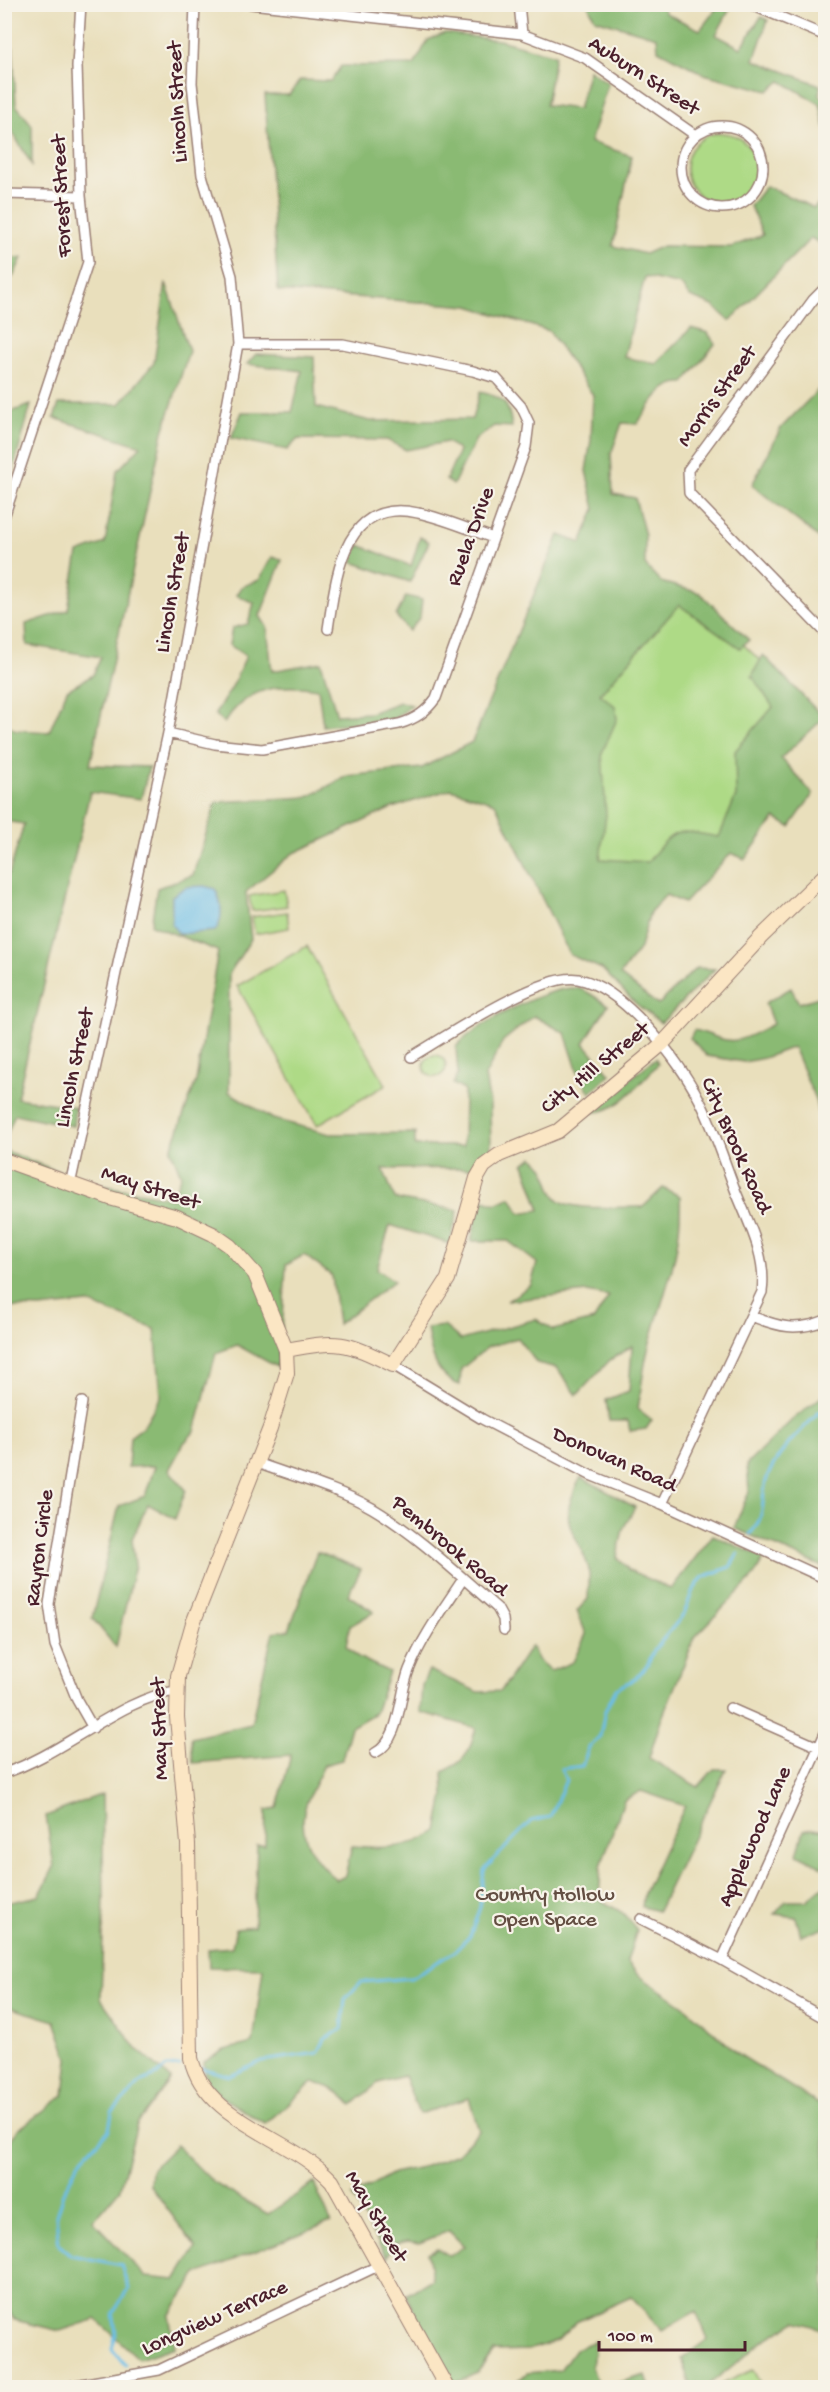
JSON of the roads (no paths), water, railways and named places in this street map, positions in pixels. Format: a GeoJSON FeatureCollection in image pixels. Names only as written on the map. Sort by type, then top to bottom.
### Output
{"type":"FeatureCollection","features":[{"type":"Feature","properties":{"kind":"street","name":"Forest Street"},"geometry":{"type":"LineString","coordinates":[[4,517],[88,262],[81,195],[77,66],[81,4]]}},
{"type":"Feature","properties":{"kind":"street","name":"Lincoln Street"},"geometry":{"type":"LineString","coordinates":[[70,1185],[168,733],[238,344],[232,276],[202,175],[192,83],[195,4]]}},
{"type":"Feature","properties":{"kind":"street","name":"Auburn Street"},"geometry":{"type":"LineString","coordinates":[[251,4],[522,34],[585,58],[695,135]]}},
{"type":"Feature","properties":{"kind":"street"},"geometry":{"type":"LineString","coordinates":[[519,4],[522,34]]}},
{"type":"Feature","properties":{"kind":"street"},"geometry":{"type":"LineString","coordinates":[[749,4],[825,36]]}},
{"type":"Feature","properties":{"kind":"street","name":"Auburn Street"},"geometry":{"type":"LineString","coordinates":[[718,126],[737,128],[753,139],[761,153],[764,169],[761,183],[747,200],[723,209],[708,207],[693,196],[682,178],[682,158],[695,135],[718,126]]}},
{"type":"Feature","properties":{"kind":"street"},"geometry":{"type":"LineString","coordinates":[[4,194],[81,195]]}},
{"type":"Feature","properties":{"kind":"street","name":"Morris Street"},"geometry":{"type":"LineString","coordinates":[[825,287],[806,309],[688,470],[687,482],[689,493],[825,634]]}},
{"type":"Feature","properties":{"kind":"street","name":"Ruela Drive"},"geometry":{"type":"LineString","coordinates":[[168,733],[226,746],[262,749],[399,724],[419,716],[436,698],[526,447],[528,423],[521,406],[496,378],[473,371],[343,344],[238,344]]}},
{"type":"Feature","properties":{"kind":"street"},"geometry":{"type":"LineString","coordinates":[[327,629],[336,577],[347,543],[356,529],[372,517],[392,511],[417,512],[493,538]]}},
{"type":"Feature","properties":{"kind":"street","name":"City Hill Street"},"geometry":{"type":"LineString","coordinates":[[393,1365],[448,1279],[477,1178],[484,1166],[499,1155],[558,1131],[662,1044],[761,937],[825,874]]}},
{"type":"Feature","properties":{"kind":"street","name":"City Brook Road"},"geometry":{"type":"LineString","coordinates":[[411,1057],[532,989],[563,979],[579,979],[609,991],[662,1044],[698,1098],[758,1246],[765,1274],[762,1292],[662,1504]]}},
{"type":"Feature","properties":{"kind":"street","name":"May Street"},"geometry":{"type":"LineString","coordinates":[[4,1160],[70,1185],[186,1221],[230,1246],[255,1274],[286,1350],[287,1373],[257,1463],[193,1623],[181,1663],[176,1691],[188,1844],[189,2018],[194,2070],[201,2086],[213,2100],[320,2168],[340,2194],[447,2388]]}},
{"type":"Feature","properties":{"kind":"street"},"geometry":{"type":"LineString","coordinates":[[751,1316],[783,1328],[813,1325],[825,1320]]}},
{"type":"Feature","properties":{"kind":"street"},"geometry":{"type":"LineString","coordinates":[[286,1350],[314,1345],[345,1344],[358,1347],[393,1365]]}},
{"type":"Feature","properties":{"kind":"street","name":"Donovan Road"},"geometry":{"type":"LineString","coordinates":[[393,1365],[482,1419],[590,1475],[662,1504],[825,1580]]}},
{"type":"Feature","properties":{"kind":"street","name":"Rayron Circle"},"geometry":{"type":"LineString","coordinates":[[82,1402],[50,1604],[55,1645],[77,1700],[93,1728]]}},
{"type":"Feature","properties":{"kind":"street","name":"Pembrook Road"},"geometry":{"type":"LineString","coordinates":[[257,1463],[371,1508],[397,1525],[497,1608],[503,1619],[504,1630]]}},
{"type":"Feature","properties":{"kind":"street"},"geometry":{"type":"LineString","coordinates":[[375,1753],[388,1743],[409,1670],[423,1641],[463,1580]]}},
{"type":"Feature","properties":{"kind":"street"},"geometry":{"type":"LineString","coordinates":[[4,1773],[40,1760],[93,1728],[150,1698],[176,1691]]}},
{"type":"Feature","properties":{"kind":"street"},"geometry":{"type":"LineString","coordinates":[[730,1708],[818,1747]]}},
{"type":"Feature","properties":{"kind":"street","name":"Applewood Lane"},"geometry":{"type":"LineString","coordinates":[[722,1960],[825,1731]]}},
{"type":"Feature","properties":{"kind":"street"},"geometry":{"type":"LineString","coordinates":[[641,1919],[722,1960],[825,2019]]}},
{"type":"Feature","properties":{"kind":"street","name":"Longview Terrace"},"geometry":{"type":"LineString","coordinates":[[59,2388],[159,2370],[380,2265]]}},
{"type":"Feature","properties":{"kind":"water"},"geometry":{"type":"Polygon","coordinates":[[[204,886],[215,889],[219,899],[221,916],[218,927],[215,931],[179,934],[172,925],[172,896],[186,887],[204,886]]]}},
{"type":"Feature","properties":{"kind":"waterway"},"geometry":{"type":"LineString","coordinates":[[750,1534],[762,1513],[765,1486],[771,1469],[790,1443],[819,1412],[826,1410]]}},
{"type":"Feature","properties":{"kind":"waterway"},"geometry":{"type":"LineString","coordinates":[[201,2068],[230,2076],[262,2061],[318,2053],[325,2039],[342,2029],[345,1999],[361,1982],[411,1978],[454,1952],[470,1936],[480,1907],[484,1870],[531,1821],[550,1817],[566,1780],[561,1769],[582,1766],[589,1747],[600,1736],[605,1711],[616,1689],[635,1679],[648,1664],[654,1650],[684,1614],[692,1592],[703,1577],[730,1567],[738,1554]]}},
{"type":"Feature","properties":{"kind":"waterway"},"geometry":{"type":"LineString","coordinates":[[125,2365],[112,2349],[116,2333],[113,2313],[129,2289],[121,2265],[71,2255],[59,2245],[56,2216],[63,2193],[79,2162],[109,2130],[112,2112],[142,2081],[157,2075],[166,2067],[180,2066]]}},
{"type":"Feature","properties":{"kind":"park label","name":"Country Hollow Open Space"},"geometry":{"type":"Point","coordinates":[545,1908]}}]}
